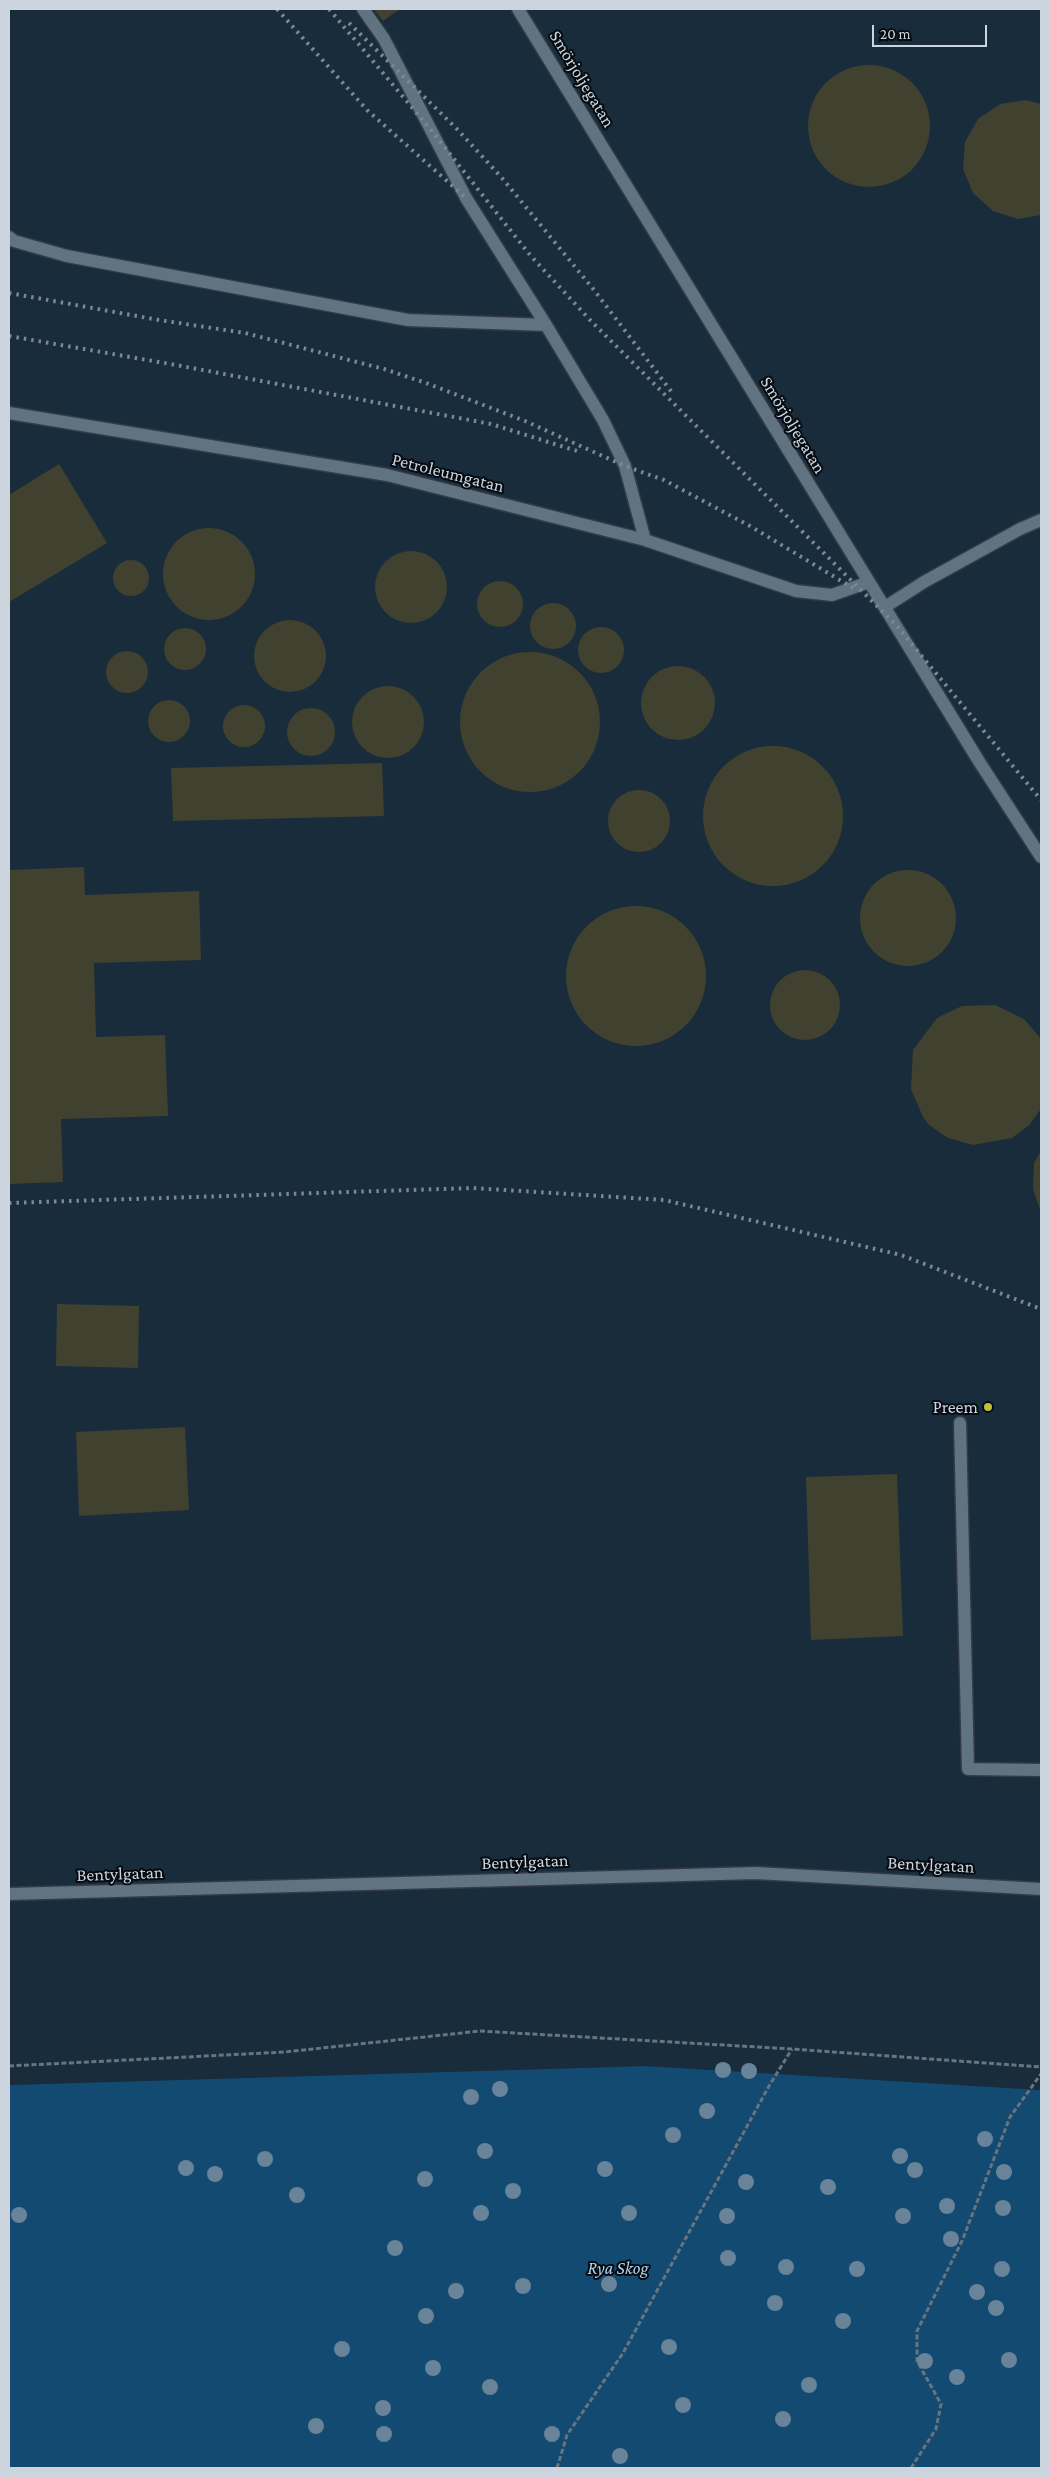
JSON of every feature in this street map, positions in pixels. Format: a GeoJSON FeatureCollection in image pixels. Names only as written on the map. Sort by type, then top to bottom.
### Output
{"type":"FeatureCollection","features":[{"type":"Feature","properties":{"kind":"lane"},"geometry":{"type":"LineString","coordinates":[[363,9],[384,39],[466,198],[546,325],[602,420],[625,466],[645,540]]}},
{"type":"Feature","properties":{"kind":"lane","name":"Smörjoljegatan"},"geometry":{"type":"LineString","coordinates":[[518,9],[980,763],[1041,857]]}},
{"type":"Feature","properties":{"kind":"lane"},"geometry":{"type":"LineString","coordinates":[[9,237],[14,241],[67,256],[408,320],[546,325]]}},
{"type":"Feature","properties":{"kind":"lane","name":"Petroleumgatan"},"geometry":{"type":"LineString","coordinates":[[9,414],[387,475],[645,540],[796,591],[832,595],[869,582]]}},
{"type":"Feature","properties":{"kind":"lane"},"geometry":{"type":"LineString","coordinates":[[885,608],[940,573],[1020,528],[1041,520]]}},
{"type":"Feature","properties":{"kind":"lane"},"geometry":{"type":"LineString","coordinates":[[960,1423],[968,1769],[1041,1770]]}},
{"type":"Feature","properties":{"kind":"lane","name":"Bentylgatan"},"geometry":{"type":"LineString","coordinates":[[9,1894],[756,1873],[1041,1889]]}},
{"type":"Feature","properties":{"kind":"path"},"geometry":{"type":"LineString","coordinates":[[9,2066],[285,2052],[480,2031],[792,2049],[1041,2067]]}},
{"type":"Feature","properties":{"kind":"path"},"geometry":{"type":"LineString","coordinates":[[557,2468],[567,2435],[623,2353],[769,2086],[792,2049]]}},
{"type":"Feature","properties":{"kind":"path"},"geometry":{"type":"LineString","coordinates":[[911,2468],[936,2429],[941,2404],[917,2361],[917,2331],[962,2241],[1010,2117],[1041,2074]]}},
{"type":"Feature","properties":{"kind":"shaded area"},"geometry":{"type":"Polygon","coordinates":[[[9,9],[1041,9],[1041,2090],[646,2066],[9,2085],[9,9]]]}},
{"type":"Feature","properties":{"kind":"green space","name":"Rya Skog"},"geometry":{"type":"Polygon","coordinates":[[[646,2066],[1041,2090],[1041,2468],[9,2468],[9,2085],[646,2066]]]}},
{"type":"Feature","properties":{"kind":"building"},"geometry":{"type":"Polygon","coordinates":[[[374,9],[400,9],[383,21],[374,9]]]}},
{"type":"Feature","properties":{"kind":"building"},"geometry":{"type":"Polygon","coordinates":[[[869,65],[881,66],[892,70],[903,75],[912,83],[920,92],[925,103],[929,114],[929,138],[925,149],[920,160],[912,169],[903,177],[892,182],[881,186],[869,187],[857,186],[846,182],[835,177],[826,169],[818,160],[813,149],[809,138],[808,126],[809,114],[813,103],[818,92],[826,83],[835,75],[846,70],[857,66],[869,65]]]}},
{"type":"Feature","properties":{"kind":"building"},"geometry":{"type":"Polygon","coordinates":[[[1026,100],[1041,104],[1041,215],[1018,219],[993,211],[973,193],[963,169],[965,142],[978,119],[1000,104],[1026,100]]]}},
{"type":"Feature","properties":{"kind":"building"},"geometry":{"type":"Polygon","coordinates":[[[59,464],[107,543],[9,602],[9,495],[59,464]]]}},
{"type":"Feature","properties":{"kind":"building"},"geometry":{"type":"Polygon","coordinates":[[[209,528],[227,532],[241,542],[251,556],[255,574],[251,592],[241,606],[227,616],[209,620],[191,616],[177,606],[167,592],[163,574],[167,556],[177,542],[191,532],[209,528]]]}},
{"type":"Feature","properties":{"kind":"building"},"geometry":{"type":"Polygon","coordinates":[[[411,551],[431,557],[441,567],[447,587],[441,607],[431,617],[411,623],[391,617],[381,607],[375,587],[381,567],[391,557],[411,551]]]}},
{"type":"Feature","properties":{"kind":"building"},"geometry":{"type":"Polygon","coordinates":[[[131,560],[138,561],[144,565],[148,571],[148,585],[144,591],[138,595],[131,596],[124,595],[118,591],[114,585],[113,578],[114,571],[118,565],[124,561],[131,560]]]}},
{"type":"Feature","properties":{"kind":"building"},"geometry":{"type":"Polygon","coordinates":[[[500,581],[513,585],[519,591],[523,604],[519,617],[513,623],[500,627],[487,623],[481,617],[477,604],[481,591],[487,585],[500,581]]]}},
{"type":"Feature","properties":{"kind":"building"},"geometry":{"type":"Polygon","coordinates":[[[553,603],[566,607],[572,613],[576,626],[572,639],[566,645],[553,649],[540,645],[534,639],[530,626],[534,613],[540,607],[553,603]]]}},
{"type":"Feature","properties":{"kind":"building"},"geometry":{"type":"Polygon","coordinates":[[[290,620],[310,626],[320,636],[326,656],[320,676],[310,686],[290,692],[270,686],[260,676],[254,656],[260,636],[270,626],[290,620]]]}},
{"type":"Feature","properties":{"kind":"building"},"geometry":{"type":"Polygon","coordinates":[[[601,627],[614,631],[620,637],[624,650],[620,663],[614,669],[601,673],[588,669],[582,663],[578,650],[582,637],[588,631],[601,627]]]}},
{"type":"Feature","properties":{"kind":"building"},"geometry":{"type":"Polygon","coordinates":[[[181,628],[189,628],[200,634],[206,649],[200,664],[189,670],[181,670],[170,664],[164,653],[164,645],[170,634],[181,628]]]}},
{"type":"Feature","properties":{"kind":"building"},"geometry":{"type":"Polygon","coordinates":[[[131,651],[139,654],[145,660],[148,672],[145,684],[139,690],[123,693],[115,690],[109,684],[106,668],[109,660],[115,654],[131,651]]]}},
{"type":"Feature","properties":{"kind":"building"},"geometry":{"type":"Polygon","coordinates":[[[530,652],[544,653],[557,657],[579,673],[595,695],[599,708],[599,736],[595,749],[579,771],[557,787],[544,791],[530,792],[516,791],[503,787],[481,771],[465,749],[461,736],[460,722],[461,708],[465,695],[481,673],[503,657],[516,653],[530,652]]]}},
{"type":"Feature","properties":{"kind":"building"},"geometry":{"type":"Polygon","coordinates":[[[678,666],[699,672],[709,682],[715,703],[709,724],[699,734],[678,740],[657,734],[647,724],[641,703],[647,682],[657,672],[678,666]]]}},
{"type":"Feature","properties":{"kind":"building"},"geometry":{"type":"Polygon","coordinates":[[[388,686],[408,692],[418,702],[424,722],[418,742],[408,752],[388,758],[368,752],[358,742],[352,722],[358,702],[368,692],[388,686]]]}},
{"type":"Feature","properties":{"kind":"building"},"geometry":{"type":"Polygon","coordinates":[[[165,700],[173,700],[184,706],[190,721],[184,736],[173,742],[165,742],[154,736],[148,725],[148,717],[154,706],[165,700]]]}},
{"type":"Feature","properties":{"kind":"building"},"geometry":{"type":"Polygon","coordinates":[[[248,705],[256,708],[262,714],[265,726],[262,738],[256,744],[240,747],[232,744],[226,738],[223,722],[226,714],[232,708],[248,705]]]}},
{"type":"Feature","properties":{"kind":"building"},"geometry":{"type":"Polygon","coordinates":[[[311,708],[320,710],[328,715],[333,723],[335,732],[333,741],[328,749],[320,754],[311,756],[302,754],[294,749],[289,741],[287,732],[289,723],[294,715],[302,710],[311,708]]]}},
{"type":"Feature","properties":{"kind":"building"},"geometry":{"type":"Polygon","coordinates":[[[773,746],[787,747],[800,751],[822,767],[838,789],[842,802],[842,830],[838,843],[822,865],[800,881],[787,885],[773,886],[759,885],[746,881],[724,865],[708,843],[704,830],[703,816],[704,802],[708,789],[724,767],[746,751],[759,747],[773,746]]]}},
{"type":"Feature","properties":{"kind":"building"},"geometry":{"type":"Polygon","coordinates":[[[382,763],[384,816],[173,821],[171,768],[382,763]]]}},
{"type":"Feature","properties":{"kind":"building"},"geometry":{"type":"Polygon","coordinates":[[[639,790],[651,792],[661,799],[668,809],[670,821],[668,833],[661,843],[651,850],[639,852],[627,850],[617,843],[610,833],[608,821],[610,809],[617,799],[627,792],[639,790]]]}},
{"type":"Feature","properties":{"kind":"building"},"geometry":{"type":"Polygon","coordinates":[[[84,867],[85,895],[199,891],[201,960],[94,963],[96,1037],[165,1035],[168,1116],[61,1119],[63,1182],[9,1184],[9,870],[84,867]]]}},
{"type":"Feature","properties":{"kind":"building"},"geometry":{"type":"Polygon","coordinates":[[[908,870],[926,874],[942,884],[952,900],[956,918],[952,936],[942,952],[926,962],[908,966],[890,962],[874,952],[864,936],[860,918],[864,900],[874,884],[890,874],[908,870]]]}},
{"type":"Feature","properties":{"kind":"building"},"geometry":{"type":"Polygon","coordinates":[[[636,906],[650,907],[663,911],[685,927],[701,949],[705,962],[705,990],[701,1003],[685,1025],[663,1041],[650,1045],[636,1046],[622,1045],[609,1041],[587,1025],[571,1003],[567,990],[566,976],[567,962],[571,949],[587,927],[609,911],[622,907],[636,906]]]}},
{"type":"Feature","properties":{"kind":"building"},"geometry":{"type":"Polygon","coordinates":[[[805,970],[824,976],[834,986],[840,1005],[834,1024],[824,1034],[805,1040],[786,1034],[776,1024],[770,1005],[776,986],[786,976],[805,970]]]}},
{"type":"Feature","properties":{"kind":"building"},"geometry":{"type":"Polygon","coordinates":[[[995,1005],[1024,1019],[1041,1039],[1041,1109],[1029,1125],[1012,1138],[973,1145],[948,1138],[929,1125],[923,1117],[911,1089],[913,1050],[937,1018],[962,1006],[995,1005]]]}},
{"type":"Feature","properties":{"kind":"building"},"geometry":{"type":"Polygon","coordinates":[[[1041,1151],[1041,1212],[1033,1189],[1034,1163],[1041,1151]]]}},
{"type":"Feature","properties":{"kind":"building"},"geometry":{"type":"Polygon","coordinates":[[[57,1304],[139,1306],[138,1368],[56,1366],[57,1304]]]}},
{"type":"Feature","properties":{"kind":"building"},"geometry":{"type":"Polygon","coordinates":[[[185,1427],[189,1510],[79,1516],[76,1432],[185,1427]]]}},
{"type":"Feature","properties":{"kind":"building"},"geometry":{"type":"Polygon","coordinates":[[[897,1474],[903,1636],[811,1640],[806,1477],[897,1474]]]}},
{"type":"Feature","properties":{"kind":"railway"},"geometry":{"type":"LineString","coordinates":[[277,9],[367,110],[466,198]]}},
{"type":"Feature","properties":{"kind":"railway"},"geometry":{"type":"LineString","coordinates":[[329,9],[431,130],[530,255],[590,320],[896,625],[1041,800]]}},
{"type":"Feature","properties":{"kind":"railway"},"geometry":{"type":"LineString","coordinates":[[349,23],[457,129],[502,178],[594,290],[674,395]]}},
{"type":"Feature","properties":{"kind":"railway"},"geometry":{"type":"LineString","coordinates":[[9,293],[159,320],[245,333],[384,369],[426,383],[525,421],[625,466],[664,480],[750,526],[853,588]]}},
{"type":"Feature","properties":{"kind":"railway"},"geometry":{"type":"LineString","coordinates":[[9,336],[491,424],[577,451]]}},
{"type":"Feature","properties":{"kind":"railway"},"geometry":{"type":"LineString","coordinates":[[9,1203],[473,1188],[664,1200],[901,1255],[1041,1309]]}},
{"type":"Feature","properties":{"kind":"place","name":"Preem"},"geometry":{"type":"Point","coordinates":[988,1407]}}]}
